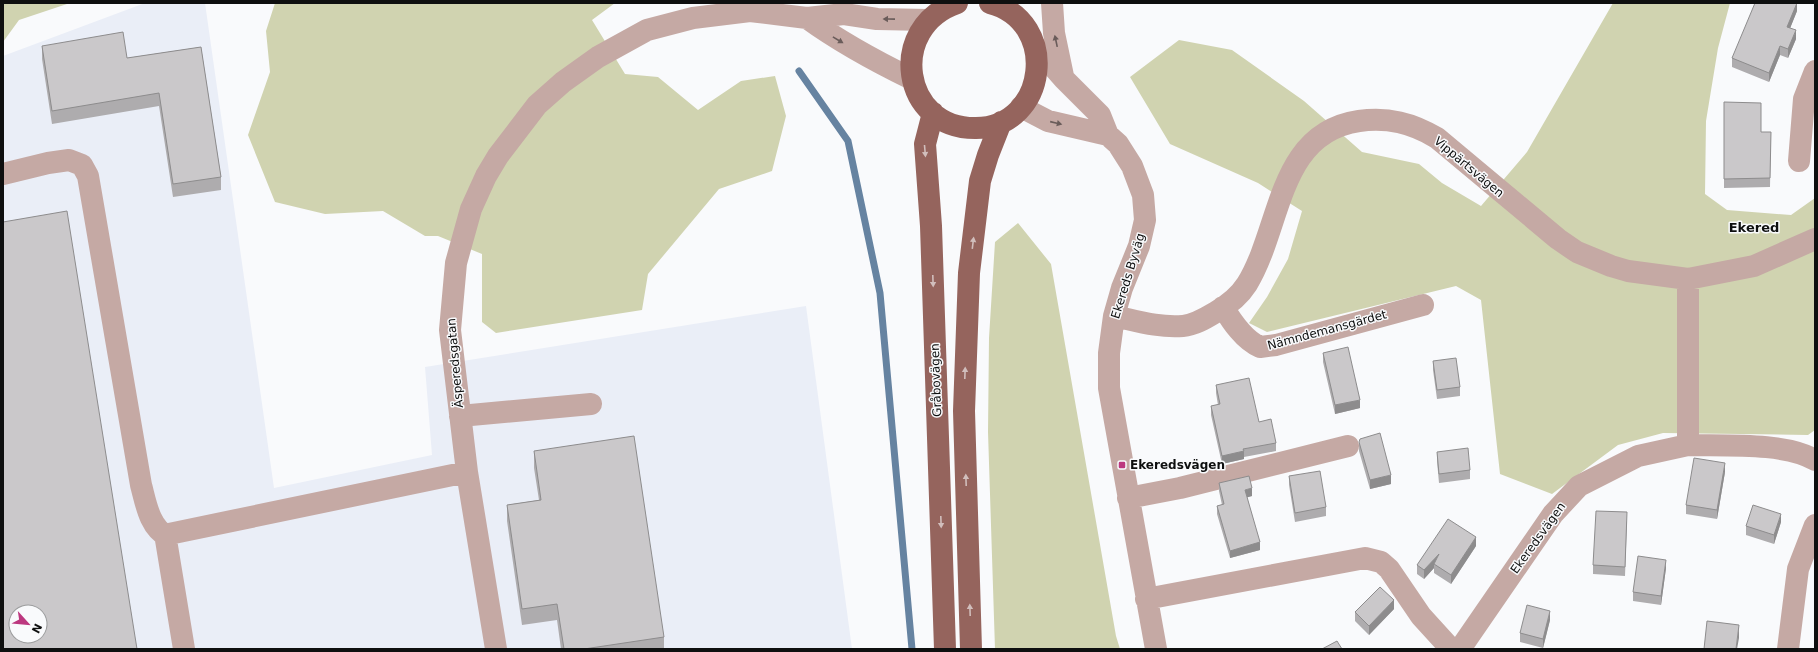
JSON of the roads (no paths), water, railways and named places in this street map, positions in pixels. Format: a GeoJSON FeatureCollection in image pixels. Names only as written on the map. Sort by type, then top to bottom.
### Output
{"type":"FeatureCollection","features":[{"type":"Feature","properties":{"kind":"main road"},"geometry":{"type":"LineString","coordinates":[[944,9],[919,33],[912,48],[910,64],[912,79],[920,98],[933,113],[954,125],[965,128],[984,127],[1001,122],[1021,107],[1028,98],[1036,78],[1037,62],[1035,46],[1021,12],[1010,12],[990,3]]}},
{"type":"Feature","properties":{"kind":"main road","name":"Gråbovägen"},"geometry":{"type":"LineString","coordinates":[[933,113],[925,144],[932,226],[945,649]]}},
{"type":"Feature","properties":{"kind":"main road"},"geometry":{"type":"LineString","coordinates":[[971,649],[964,412],[969,273],[980,180],[1001,122]]}},
{"type":"Feature","properties":{"kind":"street"},"geometry":{"type":"LineString","coordinates":[[1052,3],[1054,33],[1064,79]]}},
{"type":"Feature","properties":{"kind":"street","name":"Äsperedsgatan"},"geometry":{"type":"LineString","coordinates":[[496,649],[467,472],[450,330],[456,263],[471,209],[486,176],[498,156],[537,105],[563,82],[598,57],[627,39],[691,11],[750,11],[807,18],[844,14],[877,19],[944,9]]}},
{"type":"Feature","properties":{"kind":"street","name":"Äsperedsgatan"},"geometry":{"type":"LineString","coordinates":[[807,18],[833,37],[866,57],[912,79]]}},
{"type":"Feature","properties":{"kind":"street","name":"Ekereds Byväg"},"geometry":{"type":"LineString","coordinates":[[1035,46],[1064,79],[1100,115],[1108,135],[1118,144],[1126,156],[1144,195],[1145,220],[1139,246],[1122,288],[1114,316],[1109,353],[1109,388],[1156,649]]}},
{"type":"Feature","properties":{"kind":"street"},"geometry":{"type":"LineString","coordinates":[[1799,161],[1804,99],[1815,71]]}},
{"type":"Feature","properties":{"kind":"street"},"geometry":{"type":"LineString","coordinates":[[1021,107],[1048,121],[1108,135]]}},
{"type":"Feature","properties":{"kind":"street","name":"Vippärtsvägen"},"geometry":{"type":"LineString","coordinates":[[1114,316],[1157,326],[1184,326],[1204,320],[1224,308],[1247,284],[1259,258],[1285,186],[1299,159],[1314,141],[1345,123],[1384,119],[1408,123],[1437,138],[1524,212],[1577,252],[1611,266],[1628,271],[1688,279],[1754,266],[1815,239]]}},
{"type":"Feature","properties":{"kind":"street"},"geometry":{"type":"LineString","coordinates":[[3,174],[48,163],[69,160],[82,164],[88,176],[141,485],[150,519],[162,534],[168,537]]}},
{"type":"Feature","properties":{"kind":"street"},"geometry":{"type":"LineString","coordinates":[[1688,279],[1688,445]]}},
{"type":"Feature","properties":{"kind":"street","name":"Nämndemansgärdet"},"geometry":{"type":"LineString","coordinates":[[1224,308],[1231,319],[1250,341],[1260,347],[1276,345],[1423,305]]}},
{"type":"Feature","properties":{"kind":"street"},"geometry":{"type":"LineString","coordinates":[[460,416],[591,404]]}},
{"type":"Feature","properties":{"kind":"street","name":"Ekeredsvägen"},"geometry":{"type":"LineString","coordinates":[[1460,649],[1553,514],[1579,486],[1638,456],[1688,445],[1792,450],[1807,455],[1815,460]]}},
{"type":"Feature","properties":{"kind":"street"},"geometry":{"type":"LineString","coordinates":[[1128,498],[1180,488],[1348,446]]}},
{"type":"Feature","properties":{"kind":"street"},"geometry":{"type":"LineString","coordinates":[[184,649],[166,540],[169,534],[467,472]]}},
{"type":"Feature","properties":{"kind":"street"},"geometry":{"type":"LineString","coordinates":[[1788,649],[1798,569],[1815,525]]}},
{"type":"Feature","properties":{"kind":"street"},"geometry":{"type":"LineString","coordinates":[[1146,599],[1365,558],[1375,559],[1389,569],[1421,616],[1451,649]]}},
{"type":"Feature","properties":{"kind":"waterway"},"geometry":{"type":"LineString","coordinates":[[799,71],[848,141],[880,293],[912,649]]}},
{"type":"Feature","properties":{"kind":"place","name":"Ekeredsvägen"},"geometry":{"type":"Point","coordinates":[1122,465]}},
{"type":"Feature","properties":{"kind":"district","name":"Ekered"},"geometry":{"type":"Point","coordinates":[1754,227]}}]}
